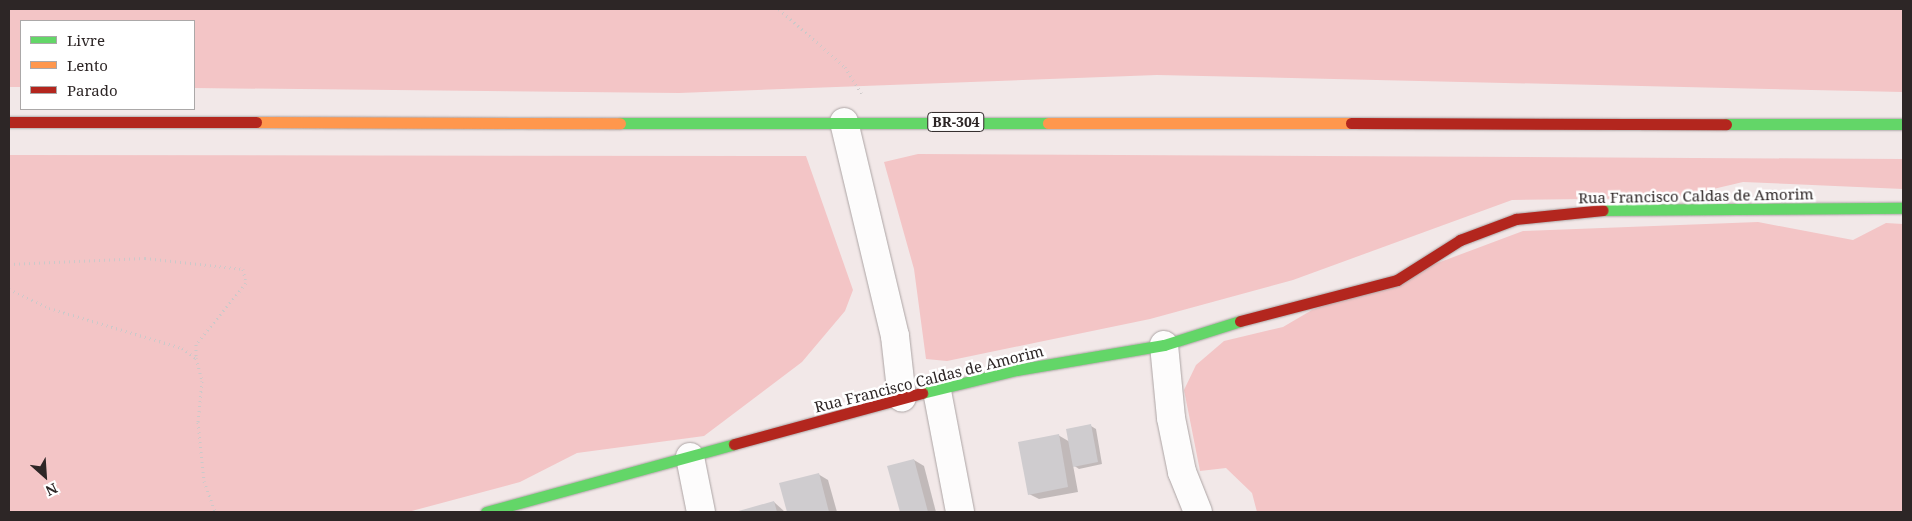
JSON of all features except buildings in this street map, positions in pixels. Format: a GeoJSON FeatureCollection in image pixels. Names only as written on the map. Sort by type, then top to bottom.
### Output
{"type":"FeatureCollection","features":[{"type":"Feature","properties":{"kind":"main road","name":"BR-304"},"geometry":{"type":"LineString","coordinates":[[9,122],[1903,124]]}},
{"type":"Feature","properties":{"kind":"main road","name":"Rua Francisco Caldas de Amorim"},"geometry":{"type":"LineString","coordinates":[[486,512],[902,398],[937,391],[1016,370],[1164,345],[1292,304],[1397,280],[1460,240],[1516,218],[1595,210],[1903,208]]}},
{"type":"Feature","properties":{"kind":"street"},"geometry":{"type":"LineString","coordinates":[[856,122],[896,336],[902,398]]}},
{"type":"Feature","properties":{"kind":"street"},"geometry":{"type":"LineString","coordinates":[[1164,345],[1171,418],[1182,472],[1198,512]]}},
{"type":"Feature","properties":{"kind":"street"},"geometry":{"type":"LineString","coordinates":[[937,391],[960,512]]}},
{"type":"Feature","properties":{"kind":"street"},"geometry":{"type":"LineString","coordinates":[[690,457],[701,512]]}},
{"type":"Feature","properties":{"kind":"path"},"geometry":{"type":"LineString","coordinates":[[778,9],[845,67],[863,95],[856,122]]}},
{"type":"Feature","properties":{"kind":"path"},"geometry":{"type":"LineString","coordinates":[[9,264],[146,258],[243,269],[246,283],[196,344],[196,358],[202,381],[198,422],[204,481],[215,512]]}},
{"type":"Feature","properties":{"kind":"path"},"geometry":{"type":"LineString","coordinates":[[9,289],[49,308],[182,348],[196,358]]}},
{"type":"Feature","properties":{"kind":"shaded area"},"geometry":{"type":"Polygon","coordinates":[[[9,9],[1903,9],[1903,92],[1157,75],[679,93],[195,88],[195,20],[20,20],[20,87],[9,87],[9,9]]]}},
{"type":"Feature","properties":{"kind":"shaded area"},"geometry":{"type":"Polygon","coordinates":[[[918,154],[1903,159],[1903,189],[1743,182],[1675,198],[1512,200],[1293,280],[1150,319],[947,361],[926,359],[914,269],[884,162],[918,154]]]}},
{"type":"Feature","properties":{"kind":"shaded area"},"geometry":{"type":"Polygon","coordinates":[[[9,155],[806,156],[853,290],[845,311],[802,362],[704,436],[577,453],[520,482],[408,512],[9,512],[9,155]]]}},
{"type":"Feature","properties":{"kind":"shaded area"},"geometry":{"type":"Polygon","coordinates":[[[1758,222],[1853,240],[1886,223],[1903,224],[1903,512],[1257,512],[1252,493],[1226,468],[1200,471],[1184,390],[1196,365],[1224,341],[1283,327],[1312,310],[1523,231],[1758,222]]]}},
{"type":"Feature","properties":{"kind":"traffic: fast"},"geometry":{"type":"LineString","coordinates":[[620,123],[1048,123]]}},
{"type":"Feature","properties":{"kind":"traffic: fast"},"geometry":{"type":"LineString","coordinates":[[1726,124],[1903,124]]}},
{"type":"Feature","properties":{"kind":"traffic: fast"},"geometry":{"type":"LineString","coordinates":[[1603,210],[1903,208]]}},
{"type":"Feature","properties":{"kind":"traffic: fast"},"geometry":{"type":"LineString","coordinates":[[922,393],[1016,370],[1164,345],[1240,321]]}},
{"type":"Feature","properties":{"kind":"traffic: fast"},"geometry":{"type":"LineString","coordinates":[[486,512],[734,444]]}},
{"type":"Feature","properties":{"kind":"traffic: slow"},"geometry":{"type":"LineString","coordinates":[[256,122],[620,123]]}},
{"type":"Feature","properties":{"kind":"traffic: slow"},"geometry":{"type":"LineString","coordinates":[[1048,123],[1351,123]]}},
{"type":"Feature","properties":{"kind":"traffic: jam"},"geometry":{"type":"LineString","coordinates":[[9,122],[256,122]]}},
{"type":"Feature","properties":{"kind":"traffic: jam"},"geometry":{"type":"LineString","coordinates":[[1351,123],[1726,124]]}},
{"type":"Feature","properties":{"kind":"traffic: jam"},"geometry":{"type":"LineString","coordinates":[[1240,321],[1397,280],[1460,240],[1516,219],[1603,210]]}},
{"type":"Feature","properties":{"kind":"traffic: jam"},"geometry":{"type":"LineString","coordinates":[[734,444],[922,393]]}}]}
